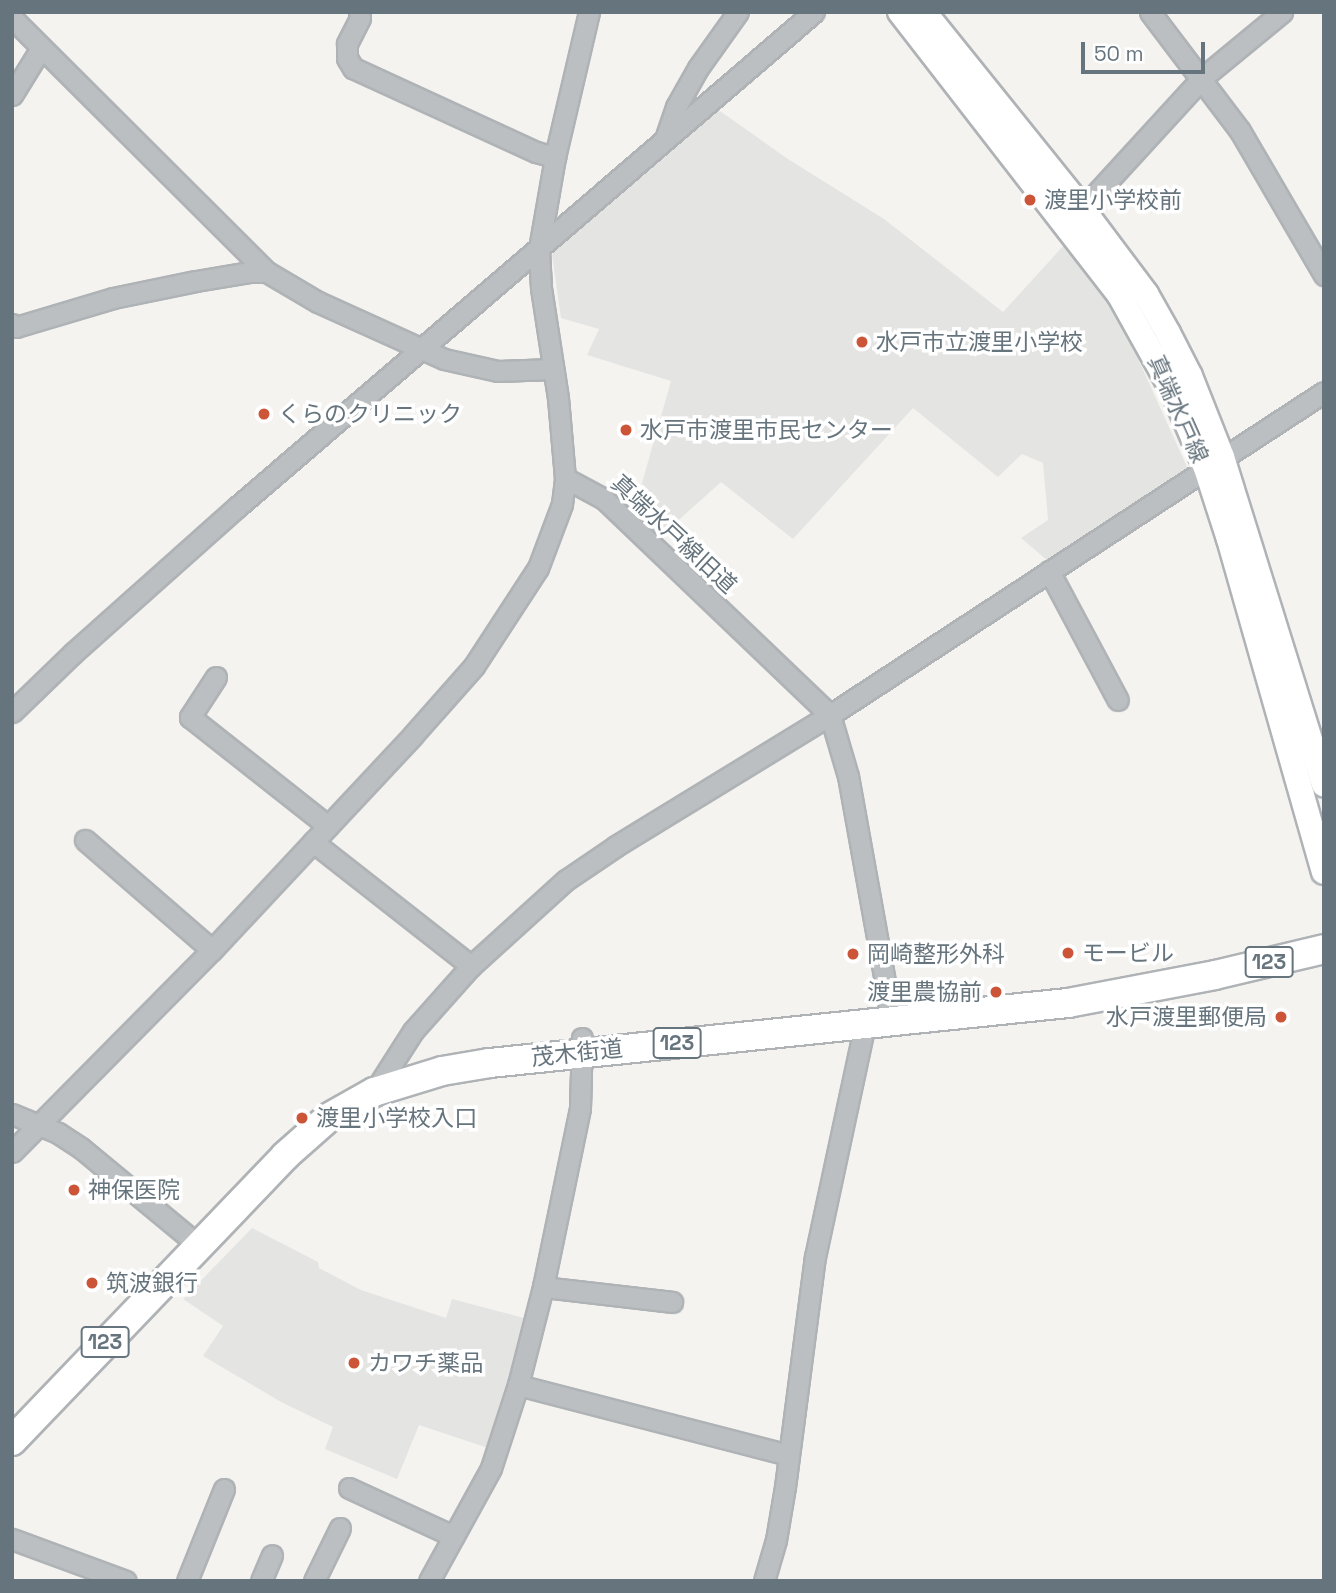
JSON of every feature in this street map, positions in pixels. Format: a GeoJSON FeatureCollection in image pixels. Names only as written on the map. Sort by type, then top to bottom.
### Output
{"type":"FeatureCollection","features":[{"type":"Feature","properties":{"kind":"highway","name":"茂木街道"},"geometry":{"type":"LineString","coordinates":[[12,1441],[197,1244],[307,1136],[351,1103],[374,1092],[442,1071],[582,1045],[879,1022],[1068,1003],[1215,975],[1324,949]]}},
{"type":"Feature","properties":{"kind":"main road","name":"真端水戸線"},"geometry":{"type":"LineString","coordinates":[[900,12],[1120,296],[1214,463],[1324,784]]}},
{"type":"Feature","properties":{"kind":"main road","name":"真端水戸線"},"geometry":{"type":"LineString","coordinates":[[924,12],[1082,209],[1146,294],[1190,376],[1324,872]]}},
{"type":"Feature","properties":{"kind":"street"},"geometry":{"type":"LineString","coordinates":[[359,12],[360,18],[348,44],[347,58],[353,68],[536,152],[555,157]]}},
{"type":"Feature","properties":{"kind":"street"},"geometry":{"type":"LineString","coordinates":[[12,1152],[212,950],[474,666],[508,618],[538,568],[562,504],[565,478],[541,288],[539,249],[555,157],[589,12]]}},
{"type":"Feature","properties":{"kind":"street"},"geometry":{"type":"LineString","coordinates":[[665,140],[676,107],[698,68],[738,12]]}},
{"type":"Feature","properties":{"kind":"street"},"geometry":{"type":"LineString","coordinates":[[12,712],[73,653],[419,349],[814,12]]}},
{"type":"Feature","properties":{"kind":"street"},"geometry":{"type":"LineString","coordinates":[[1150,12],[1202,78],[1269,179],[1324,275]]}},
{"type":"Feature","properties":{"kind":"street"},"geometry":{"type":"LineString","coordinates":[[1082,209],[1202,78],[1282,12]]}},
{"type":"Feature","properties":{"kind":"street"},"geometry":{"type":"LineString","coordinates":[[12,18],[267,272],[318,302],[444,359],[498,371],[553,369]]}},
{"type":"Feature","properties":{"kind":"street"},"geometry":{"type":"LineString","coordinates":[[12,95],[41,48]]}},
{"type":"Feature","properties":{"kind":"street"},"geometry":{"type":"LineString","coordinates":[[12,324],[16,327],[113,298],[196,281],[250,272],[267,272]]}},
{"type":"Feature","properties":{"kind":"street"},"geometry":{"type":"LineString","coordinates":[[374,1092],[413,1031],[471,966],[576,873],[830,715],[1324,392]]}},
{"type":"Feature","properties":{"kind":"street","name":"真端水戸線旧道"},"geometry":{"type":"LineString","coordinates":[[565,478],[604,499],[830,715],[848,776],[879,1022]]}},
{"type":"Feature","properties":{"kind":"street"},"geometry":{"type":"LineString","coordinates":[[1049,570],[1118,700]]}},
{"type":"Feature","properties":{"kind":"street"},"geometry":{"type":"LineString","coordinates":[[216,677],[190,717],[328,826]]}},
{"type":"Feature","properties":{"kind":"street"},"geometry":{"type":"LineString","coordinates":[[85,840],[212,950]]}},
{"type":"Feature","properties":{"kind":"street"},"geometry":{"type":"LineString","coordinates":[[313,842],[471,966]]}},
{"type":"Feature","properties":{"kind":"street"},"geometry":{"type":"LineString","coordinates":[[764,1581],[776,1539],[815,1257],[879,1022]]}},
{"type":"Feature","properties":{"kind":"street"},"geometry":{"type":"LineString","coordinates":[[429,1581],[491,1468],[518,1385],[543,1287],[580,1108],[582,1045]]}},
{"type":"Feature","properties":{"kind":"street"},"geometry":{"type":"LineString","coordinates":[[12,1114],[39,1125],[81,1149],[197,1244]]}},
{"type":"Feature","properties":{"kind":"street"},"geometry":{"type":"LineString","coordinates":[[543,1287],[672,1302]]}},
{"type":"Feature","properties":{"kind":"street"},"geometry":{"type":"LineString","coordinates":[[518,1385],[788,1455]]}},
{"type":"Feature","properties":{"kind":"street"},"geometry":{"type":"LineString","coordinates":[[348,1488],[453,1536]]}},
{"type":"Feature","properties":{"kind":"street"},"geometry":{"type":"LineString","coordinates":[[187,1581],[224,1489]]}},
{"type":"Feature","properties":{"kind":"street"},"geometry":{"type":"LineString","coordinates":[[314,1581],[340,1528]]}},
{"type":"Feature","properties":{"kind":"street"},"geometry":{"type":"LineString","coordinates":[[12,1539],[126,1581]]}},
{"type":"Feature","properties":{"kind":"street"},"geometry":{"type":"LineString","coordinates":[[261,1581],[272,1555]]}},
{"type":"Feature","properties":{"kind":"shaded area","name":"水戸市立渡里小学校"},"geometry":{"type":"Polygon","coordinates":[[[717,109],[788,159],[884,219],[1003,312],[1065,244],[1115,308],[1188,469],[1048,561],[1021,538],[1048,520],[1043,463],[1022,454],[998,477],[913,408],[793,539],[721,482],[661,536],[634,511],[671,381],[587,355],[599,329],[561,318],[552,255],[564,237],[658,155],[717,109]]]}},
{"type":"Feature","properties":{"kind":"shaded area"},"geometry":{"type":"Polygon","coordinates":[[[252,1228],[318,1262],[319,1268],[361,1290],[446,1318],[452,1299],[524,1318],[515,1353],[519,1360],[494,1450],[419,1425],[397,1479],[325,1449],[333,1427],[281,1402],[203,1356],[223,1326],[183,1299],[252,1228]]]}},
{"type":"Feature","properties":{"kind":"place","name":"渡里小学校前"},"geometry":{"type":"Point","coordinates":[1030,200]}},
{"type":"Feature","properties":{"kind":"place","name":"水戸市立渡里小学校"},"geometry":{"type":"Point","coordinates":[862,342]}},
{"type":"Feature","properties":{"kind":"place","name":"くらのクリニック"},"geometry":{"type":"Point","coordinates":[264,414]}},
{"type":"Feature","properties":{"kind":"place","name":"水戸市渡里市民センター"},"geometry":{"type":"Point","coordinates":[626,430]}},
{"type":"Feature","properties":{"kind":"place","name":"モービル"},"geometry":{"type":"Point","coordinates":[1068,953]}},
{"type":"Feature","properties":{"kind":"place","name":"岡崎整形外科"},"geometry":{"type":"Point","coordinates":[853,954]}},
{"type":"Feature","properties":{"kind":"place","name":"渡里農協前"},"geometry":{"type":"Point","coordinates":[996,992]}},
{"type":"Feature","properties":{"kind":"place","name":"水戸渡里郵便局"},"geometry":{"type":"Point","coordinates":[1281,1017]}},
{"type":"Feature","properties":{"kind":"place","name":"渡里小学校入口"},"geometry":{"type":"Point","coordinates":[302,1118]}},
{"type":"Feature","properties":{"kind":"place","name":"神保医院"},"geometry":{"type":"Point","coordinates":[74,1190]}},
{"type":"Feature","properties":{"kind":"place","name":"筑波銀行"},"geometry":{"type":"Point","coordinates":[92,1283]}},
{"type":"Feature","properties":{"kind":"place","name":"カワチ薬品"},"geometry":{"type":"Point","coordinates":[354,1363]}}]}
